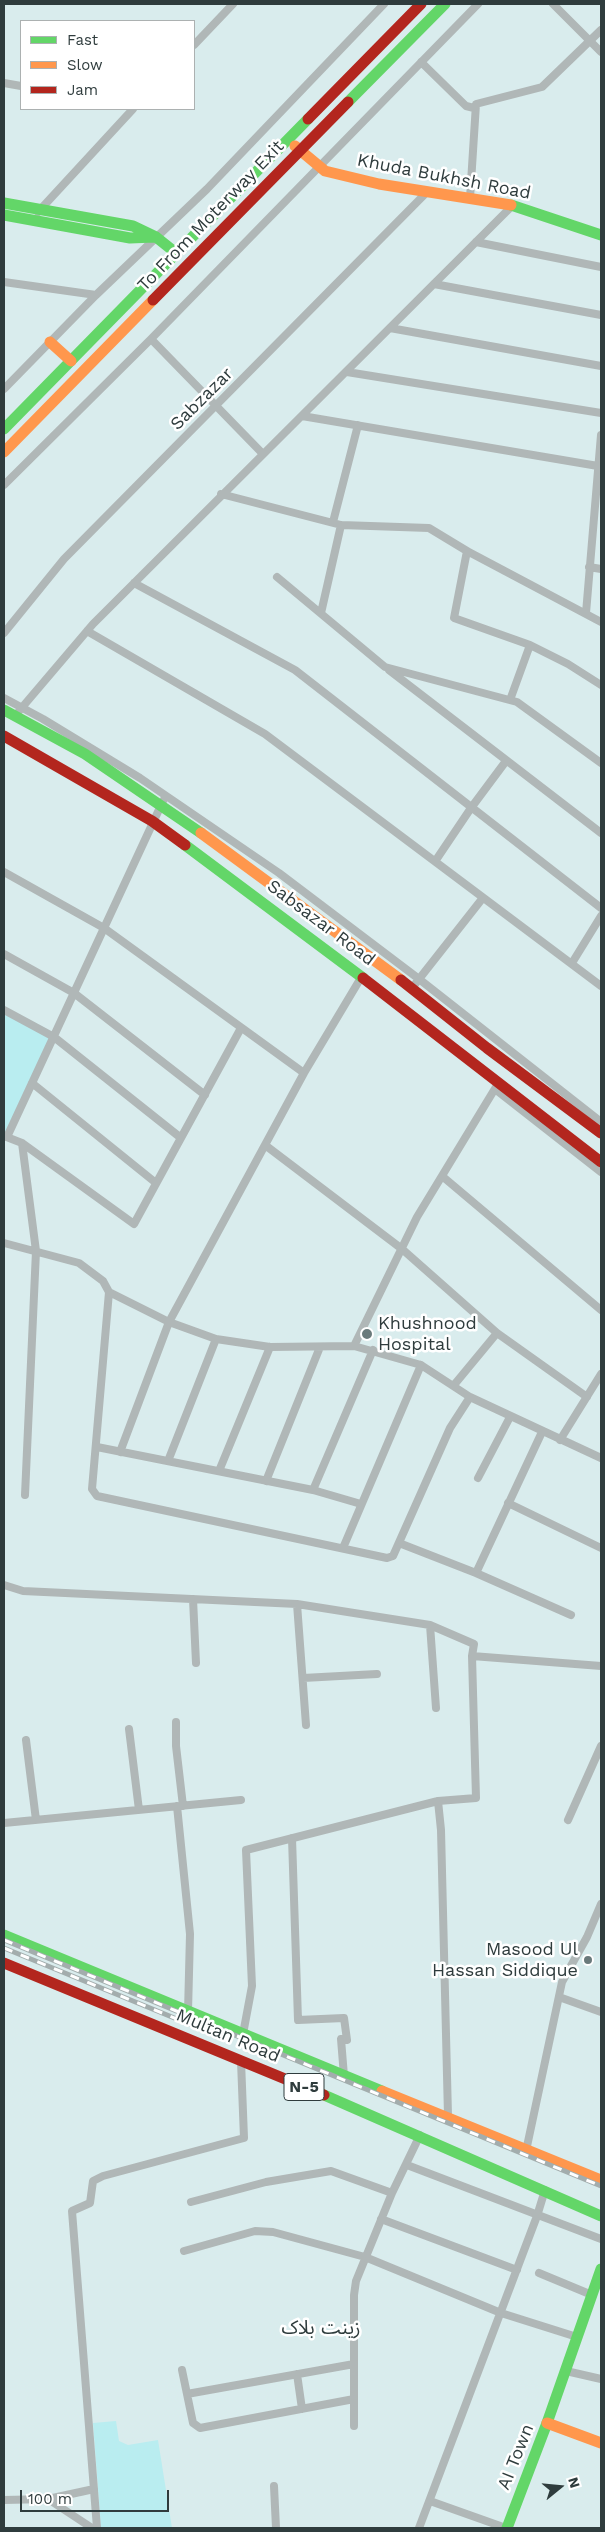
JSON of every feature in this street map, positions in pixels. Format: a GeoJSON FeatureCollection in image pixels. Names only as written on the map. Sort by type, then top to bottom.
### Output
{"type":"FeatureCollection","features":[{"type":"Feature","properties":{"kind":"main road","name":"To From Moterway Exit"},"geometry":{"type":"LineString","coordinates":[[4,429],[421,4]]}},
{"type":"Feature","properties":{"kind":"main road","name":"To From Moterway Exit"},"geometry":{"type":"LineString","coordinates":[[4,452],[445,4]]}},
{"type":"Feature","properties":{"kind":"main road","name":"Khuda Bukhsh Road"},"geometry":{"type":"LineString","coordinates":[[288,139],[319,166],[334,173],[427,192],[513,205],[601,235]]}},
{"type":"Feature","properties":{"kind":"main road"},"geometry":{"type":"LineString","coordinates":[[4,203],[133,226],[156,237],[176,253]]}},
{"type":"Feature","properties":{"kind":"main road"},"geometry":{"type":"LineString","coordinates":[[4,215],[130,238],[156,237]]}},
{"type":"Feature","properties":{"kind":"main road"},"geometry":{"type":"LineString","coordinates":[[50,342],[71,361]]}},
{"type":"Feature","properties":{"kind":"main road","name":"Sabsazar Road"},"geometry":{"type":"LineString","coordinates":[[4,710],[19,712],[85,754],[163,799],[416,983],[487,1048],[601,1133]]}},
{"type":"Feature","properties":{"kind":"main road","name":"Sabsazar Road"},"geometry":{"type":"LineString","coordinates":[[4,736],[152,821],[362,976],[476,1064],[497,1086],[601,1162]]}},
{"type":"Feature","properties":{"kind":"main road"},"geometry":{"type":"LineString","coordinates":[[476,1064],[487,1048]]}},
{"type":"Feature","properties":{"kind":"main road","name":"Multan Road"},"geometry":{"type":"LineString","coordinates":[[4,1935],[601,2180]]}},
{"type":"Feature","properties":{"kind":"main road","name":"Multan Road"},"geometry":{"type":"LineString","coordinates":[[4,1963],[168,2028],[241,2061],[420,2135],[601,2216]]}},
{"type":"Feature","properties":{"kind":"main road"},"geometry":{"type":"LineString","coordinates":[[547,2423],[601,2269]]}},
{"type":"Feature","properties":{"kind":"main road","name":"AI Town"},"geometry":{"type":"LineString","coordinates":[[506,2528],[547,2423],[601,2443]]}},
{"type":"Feature","properties":{"kind":"street"},"geometry":{"type":"LineString","coordinates":[[195,44],[233,4]]}},
{"type":"Feature","properties":{"kind":"street"},"geometry":{"type":"LineString","coordinates":[[4,389],[96,295],[207,189],[384,4]]}},
{"type":"Feature","properties":{"kind":"street"},"geometry":{"type":"LineString","coordinates":[[4,485],[150,339],[478,4]]}},
{"type":"Feature","properties":{"kind":"street"},"geometry":{"type":"LineString","coordinates":[[553,4],[601,52]]}},
{"type":"Feature","properties":{"kind":"street"},"geometry":{"type":"LineString","coordinates":[[470,198],[474,108],[476,104],[531,92],[542,87],[601,30]]}},
{"type":"Feature","properties":{"kind":"street"},"geometry":{"type":"LineString","coordinates":[[421,62],[466,106],[474,108]]}},
{"type":"Feature","properties":{"kind":"street"},"geometry":{"type":"LineString","coordinates":[[4,83],[20,86]]}},
{"type":"Feature","properties":{"kind":"street"},"geometry":{"type":"LineString","coordinates":[[30,220],[132,110]]}},
{"type":"Feature","properties":{"kind":"street","name":"Sabzazar"},"geometry":{"type":"LineString","coordinates":[[4,633],[64,559],[427,192]]}},
{"type":"Feature","properties":{"kind":"street"},"geometry":{"type":"LineString","coordinates":[[4,698],[19,712],[87,631],[262,453],[347,372],[513,205]]}},
{"type":"Feature","properties":{"kind":"street"},"geometry":{"type":"LineString","coordinates":[[476,242],[601,267]]}},
{"type":"Feature","properties":{"kind":"street"},"geometry":{"type":"LineString","coordinates":[[4,282],[96,295]]}},
{"type":"Feature","properties":{"kind":"street"},"geometry":{"type":"LineString","coordinates":[[434,284],[601,315]]}},
{"type":"Feature","properties":{"kind":"street"},"geometry":{"type":"LineString","coordinates":[[390,328],[601,366]]}},
{"type":"Feature","properties":{"kind":"street"},"geometry":{"type":"LineString","coordinates":[[150,339],[262,453]]}},
{"type":"Feature","properties":{"kind":"street"},"geometry":{"type":"LineString","coordinates":[[347,372],[601,413]]}},
{"type":"Feature","properties":{"kind":"street"},"geometry":{"type":"LineString","coordinates":[[302,416],[598,466]]}},
{"type":"Feature","properties":{"kind":"street"},"geometry":{"type":"LineString","coordinates":[[332,522],[358,426]]}},
{"type":"Feature","properties":{"kind":"street"},"geometry":{"type":"LineString","coordinates":[[586,613],[601,435]]}},
{"type":"Feature","properties":{"kind":"street"},"geometry":{"type":"LineString","coordinates":[[221,494],[341,525],[430,528],[466,551],[601,622]]}},
{"type":"Feature","properties":{"kind":"street"},"geometry":{"type":"LineString","coordinates":[[320,613],[341,525]]}},
{"type":"Feature","properties":{"kind":"street"},"geometry":{"type":"LineString","coordinates":[[466,551],[454,618],[530,645],[568,664],[601,685]]}},
{"type":"Feature","properties":{"kind":"street"},"geometry":{"type":"LineString","coordinates":[[589,567],[601,570]]}},
{"type":"Feature","properties":{"kind":"street"},"geometry":{"type":"LineString","coordinates":[[277,578],[385,667],[601,833]]}},
{"type":"Feature","properties":{"kind":"street"},"geometry":{"type":"LineString","coordinates":[[134,583],[295,670],[601,908]]}},
{"type":"Feature","properties":{"kind":"street"},"geometry":{"type":"LineString","coordinates":[[87,631],[265,734],[436,860],[482,898],[601,986]]}},
{"type":"Feature","properties":{"kind":"street"},"geometry":{"type":"LineString","coordinates":[[510,700],[530,645]]}},
{"type":"Feature","properties":{"kind":"street"},"geometry":{"type":"LineString","coordinates":[[385,667],[517,702],[601,763]]}},
{"type":"Feature","properties":{"kind":"street"},"geometry":{"type":"LineString","coordinates":[[436,860],[506,761]]}},
{"type":"Feature","properties":{"kind":"street"},"geometry":{"type":"LineString","coordinates":[[163,799],[54,1037],[5,1137],[22,1143],[134,1224],[241,1028]]}},
{"type":"Feature","properties":{"kind":"street"},"geometry":{"type":"LineString","coordinates":[[4,872],[104,928],[304,1073]]}},
{"type":"Feature","properties":{"kind":"street"},"geometry":{"type":"LineString","coordinates":[[482,898],[416,983],[601,1122]]}},
{"type":"Feature","properties":{"kind":"street"},"geometry":{"type":"LineString","coordinates":[[572,963],[601,916]]}},
{"type":"Feature","properties":{"kind":"street"},"geometry":{"type":"LineString","coordinates":[[4,954],[74,993],[205,1094]]}},
{"type":"Feature","properties":{"kind":"street"},"geometry":{"type":"LineString","coordinates":[[120,1452],[169,1322],[304,1073],[362,976]]}},
{"type":"Feature","properties":{"kind":"street"},"geometry":{"type":"LineString","coordinates":[[4,1010],[54,1037],[181,1138]]}},
{"type":"Feature","properties":{"kind":"street"},"geometry":{"type":"LineString","coordinates":[[32,1084],[156,1183]]}},
{"type":"Feature","properties":{"kind":"street"},"geometry":{"type":"LineString","coordinates":[[354,1346],[402,1249],[442,1176],[497,1086],[601,1172]]}},
{"type":"Feature","properties":{"kind":"street"},"geometry":{"type":"LineString","coordinates":[[22,1143],[36,1251],[25,1495]]}},
{"type":"Feature","properties":{"kind":"street"},"geometry":{"type":"LineString","coordinates":[[265,1146],[402,1249],[497,1333],[587,1397]]}},
{"type":"Feature","properties":{"kind":"street"},"geometry":{"type":"LineString","coordinates":[[442,1176],[601,1310]]}},
{"type":"Feature","properties":{"kind":"street"},"geometry":{"type":"LineString","coordinates":[[4,1243],[79,1263],[103,1281],[109,1292],[92,1489],[97,1496],[388,1558],[393,1556],[450,1428],[470,1397]]}},
{"type":"Feature","properties":{"kind":"street"},"geometry":{"type":"LineString","coordinates":[[109,1292],[169,1322],[216,1339],[270,1347],[354,1346],[420,1365],[470,1397],[601,1458]]}},
{"type":"Feature","properties":{"kind":"street"},"geometry":{"type":"LineString","coordinates":[[454,1385],[497,1333]]}},
{"type":"Feature","properties":{"kind":"street"},"geometry":{"type":"LineString","coordinates":[[168,1462],[216,1339]]}},
{"type":"Feature","properties":{"kind":"street"},"geometry":{"type":"LineString","coordinates":[[219,1472],[270,1347]]}},
{"type":"Feature","properties":{"kind":"street"},"geometry":{"type":"LineString","coordinates":[[266,1481],[320,1347]]}},
{"type":"Feature","properties":{"kind":"street"},"geometry":{"type":"LineString","coordinates":[[313,1490],[373,1350]]}},
{"type":"Feature","properties":{"kind":"street"},"geometry":{"type":"LineString","coordinates":[[343,1548],[420,1365]]}},
{"type":"Feature","properties":{"kind":"street"},"geometry":{"type":"LineString","coordinates":[[560,1440],[601,1374]]}},
{"type":"Feature","properties":{"kind":"street"},"geometry":{"type":"LineString","coordinates":[[478,1478],[510,1417]]}},
{"type":"Feature","properties":{"kind":"street"},"geometry":{"type":"LineString","coordinates":[[476,1572],[542,1432]]}},
{"type":"Feature","properties":{"kind":"street"},"geometry":{"type":"LineString","coordinates":[[97,1448],[313,1490],[362,1504]]}},
{"type":"Feature","properties":{"kind":"street"},"geometry":{"type":"LineString","coordinates":[[508,1503],[601,1548]]}},
{"type":"Feature","properties":{"kind":"street"},"geometry":{"type":"LineString","coordinates":[[399,1542],[476,1572],[571,1615]]}},
{"type":"Feature","properties":{"kind":"street"},"geometry":{"type":"LineString","coordinates":[[4,1585],[23,1591],[297,1604],[430,1626],[474,1644],[472,1656],[476,1798],[438,1801],[246,1850],[252,1986],[243,2034]]}},
{"type":"Feature","properties":{"kind":"street"},"geometry":{"type":"LineString","coordinates":[[193,1599],[196,1663]]}},
{"type":"Feature","properties":{"kind":"street"},"geometry":{"type":"LineString","coordinates":[[297,1604],[306,1725]]}},
{"type":"Feature","properties":{"kind":"street"},"geometry":{"type":"LineString","coordinates":[[430,1626],[436,1708]]}},
{"type":"Feature","properties":{"kind":"street"},"geometry":{"type":"LineString","coordinates":[[472,1656],[601,1666]]}},
{"type":"Feature","properties":{"kind":"street"},"geometry":{"type":"LineString","coordinates":[[303,1678],[377,1674]]}},
{"type":"Feature","properties":{"kind":"street"},"geometry":{"type":"LineString","coordinates":[[176,1722],[180,1806],[190,1924],[188,2012]]}},
{"type":"Feature","properties":{"kind":"street"},"geometry":{"type":"LineString","coordinates":[[129,1729],[139,1810]]}},
{"type":"Feature","properties":{"kind":"street"},"geometry":{"type":"LineString","coordinates":[[26,1740],[36,1820]]}},
{"type":"Feature","properties":{"kind":"street"},"geometry":{"type":"LineString","coordinates":[[568,1820],[601,1746]]}},
{"type":"Feature","properties":{"kind":"street"},"geometry":{"type":"LineString","coordinates":[[4,1823],[242,1800]]}},
{"type":"Feature","properties":{"kind":"street"},"geometry":{"type":"LineString","coordinates":[[438,1801],[441,1830],[448,2116]]}},
{"type":"Feature","properties":{"kind":"street"},"geometry":{"type":"LineString","coordinates":[[292,1838],[298,2020],[344,2018],[347,2040],[341,2039],[344,2076]]}},
{"type":"Feature","properties":{"kind":"street"},"geometry":{"type":"LineString","coordinates":[[526,2150],[562,1982],[587,1937],[601,1904]]}},
{"type":"Feature","properties":{"kind":"street"},"geometry":{"type":"LineString","coordinates":[[560,1997],[601,2012]]}},
{"type":"Feature","properties":{"kind":"street"},"geometry":{"type":"LineString","coordinates":[[96,2528],[72,2211],[90,2203],[93,2181],[103,2176],[133,2170],[164,2158],[244,2138],[241,2061]]}},
{"type":"Feature","properties":{"kind":"street"},"geometry":{"type":"LineString","coordinates":[[354,2426],[354,2295],[356,2281],[392,2192],[407,2165],[420,2135]]}},
{"type":"Feature","properties":{"kind":"street"},"geometry":{"type":"LineString","coordinates":[[407,2165],[601,2239]]}},
{"type":"Feature","properties":{"kind":"street"},"geometry":{"type":"LineString","coordinates":[[191,2202],[266,2182],[331,2171],[392,2192]]}},
{"type":"Feature","properties":{"kind":"street"},"geometry":{"type":"LineString","coordinates":[[419,2528],[501,2313],[545,2190]]}},
{"type":"Feature","properties":{"kind":"street"},"geometry":{"type":"LineString","coordinates":[[382,2219],[517,2270]]}},
{"type":"Feature","properties":{"kind":"street"},"geometry":{"type":"LineString","coordinates":[[184,2251],[255,2231],[273,2232],[365,2257],[501,2313],[577,2337]]}},
{"type":"Feature","properties":{"kind":"street"},"geometry":{"type":"LineString","coordinates":[[539,2274],[592,2295]]}},
{"type":"Feature","properties":{"kind":"street"},"geometry":{"type":"LineString","coordinates":[[187,2394],[354,2364]]}},
{"type":"Feature","properties":{"kind":"street"},"geometry":{"type":"LineString","coordinates":[[182,2370],[193,2423],[200,2428],[354,2399]]}},
{"type":"Feature","properties":{"kind":"street"},"geometry":{"type":"LineString","coordinates":[[566,2371],[601,2379]]}},
{"type":"Feature","properties":{"kind":"street"},"geometry":{"type":"LineString","coordinates":[[297,2374],[302,2409]]}},
{"type":"Feature","properties":{"kind":"street"},"geometry":{"type":"LineString","coordinates":[[274,2486],[276,2528]]}},
{"type":"Feature","properties":{"kind":"street"},"geometry":{"type":"LineString","coordinates":[[4,2500],[48,2499],[94,2489]]}},
{"type":"Feature","properties":{"kind":"street"},"geometry":{"type":"LineString","coordinates":[[48,2499],[92,2528]]}},
{"type":"Feature","properties":{"kind":"street"},"geometry":{"type":"LineString","coordinates":[[430,2500],[506,2528]]}},
{"type":"Feature","properties":{"kind":"shaded area"},"geometry":{"type":"Polygon","coordinates":[[[4,1006],[56,1034],[4,1136],[4,1006]]]}},
{"type":"Feature","properties":{"kind":"shaded area"},"geometry":{"type":"Polygon","coordinates":[[[116,2421],[119,2441],[128,2445],[158,2440],[172,2528],[101,2528],[93,2423],[116,2421]]]}},
{"type":"Feature","properties":{"kind":"railway"},"geometry":{"type":"LineString","coordinates":[[4,1940],[601,2186]]}},
{"type":"Feature","properties":{"kind":"railway"},"geometry":{"type":"LineString","coordinates":[[4,1948],[206,2031]]}},
{"type":"Feature","properties":{"kind":"traffic: fast"},"geometry":{"type":"LineString","coordinates":[[348,102],[445,4]]}},
{"type":"Feature","properties":{"kind":"traffic: fast"},"geometry":{"type":"LineString","coordinates":[[4,429],[308,119]]}},
{"type":"Feature","properties":{"kind":"traffic: fast"},"geometry":{"type":"LineString","coordinates":[[4,203],[133,226],[156,237],[176,253]]}},
{"type":"Feature","properties":{"kind":"traffic: fast"},"geometry":{"type":"LineString","coordinates":[[511,205],[601,235]]}},
{"type":"Feature","properties":{"kind":"traffic: fast"},"geometry":{"type":"LineString","coordinates":[[4,215],[130,238],[154,237]]}},
{"type":"Feature","properties":{"kind":"traffic: fast"},"geometry":{"type":"LineString","coordinates":[[4,710],[85,754],[201,833]]}},
{"type":"Feature","properties":{"kind":"traffic: fast"},"geometry":{"type":"LineString","coordinates":[[185,845],[363,978]]}},
{"type":"Feature","properties":{"kind":"traffic: fast"},"geometry":{"type":"LineString","coordinates":[[4,1935],[382,2091]]}},
{"type":"Feature","properties":{"kind":"traffic: fast"},"geometry":{"type":"LineString","coordinates":[[324,2095],[601,2216]]}},
{"type":"Feature","properties":{"kind":"traffic: fast"},"geometry":{"type":"LineString","coordinates":[[507,2528],[547,2423],[601,2269]]}},
{"type":"Feature","properties":{"kind":"traffic: slow"},"geometry":{"type":"LineString","coordinates":[[295,146],[325,171],[379,184],[511,205]]}},
{"type":"Feature","properties":{"kind":"traffic: slow"},"geometry":{"type":"LineString","coordinates":[[4,452],[153,300]]}},
{"type":"Feature","properties":{"kind":"traffic: slow"},"geometry":{"type":"LineString","coordinates":[[50,342],[71,361]]}},
{"type":"Feature","properties":{"kind":"traffic: slow"},"geometry":{"type":"LineString","coordinates":[[201,833],[401,980]]}},
{"type":"Feature","properties":{"kind":"traffic: slow"},"geometry":{"type":"LineString","coordinates":[[382,2091],[601,2180]]}},
{"type":"Feature","properties":{"kind":"traffic: slow"},"geometry":{"type":"LineString","coordinates":[[547,2423],[601,2443]]}},
{"type":"Feature","properties":{"kind":"traffic: jam"},"geometry":{"type":"LineString","coordinates":[[308,119],[421,4]]}},
{"type":"Feature","properties":{"kind":"traffic: jam"},"geometry":{"type":"LineString","coordinates":[[153,300],[348,102]]}},
{"type":"Feature","properties":{"kind":"traffic: jam"},"geometry":{"type":"LineString","coordinates":[[4,736],[152,821],[185,845]]}},
{"type":"Feature","properties":{"kind":"traffic: jam"},"geometry":{"type":"LineString","coordinates":[[363,978],[601,1162]]}},
{"type":"Feature","properties":{"kind":"traffic: jam"},"geometry":{"type":"LineString","coordinates":[[401,980],[487,1048],[601,1133]]}},
{"type":"Feature","properties":{"kind":"traffic: jam"},"geometry":{"type":"LineString","coordinates":[[4,1963],[324,2095]]}},
{"type":"Feature","properties":{"kind":"place","name":"Khushnood Hospital"},"geometry":{"type":"Point","coordinates":[367,1334]}},
{"type":"Feature","properties":{"kind":"place","name":"Masood Ul Hassan Siddique"},"geometry":{"type":"Point","coordinates":[588,1960]}},
{"type":"Feature","properties":{"kind":"district","name":"زینت بلاک"},"geometry":{"type":"Point","coordinates":[321,2328]}}]}
